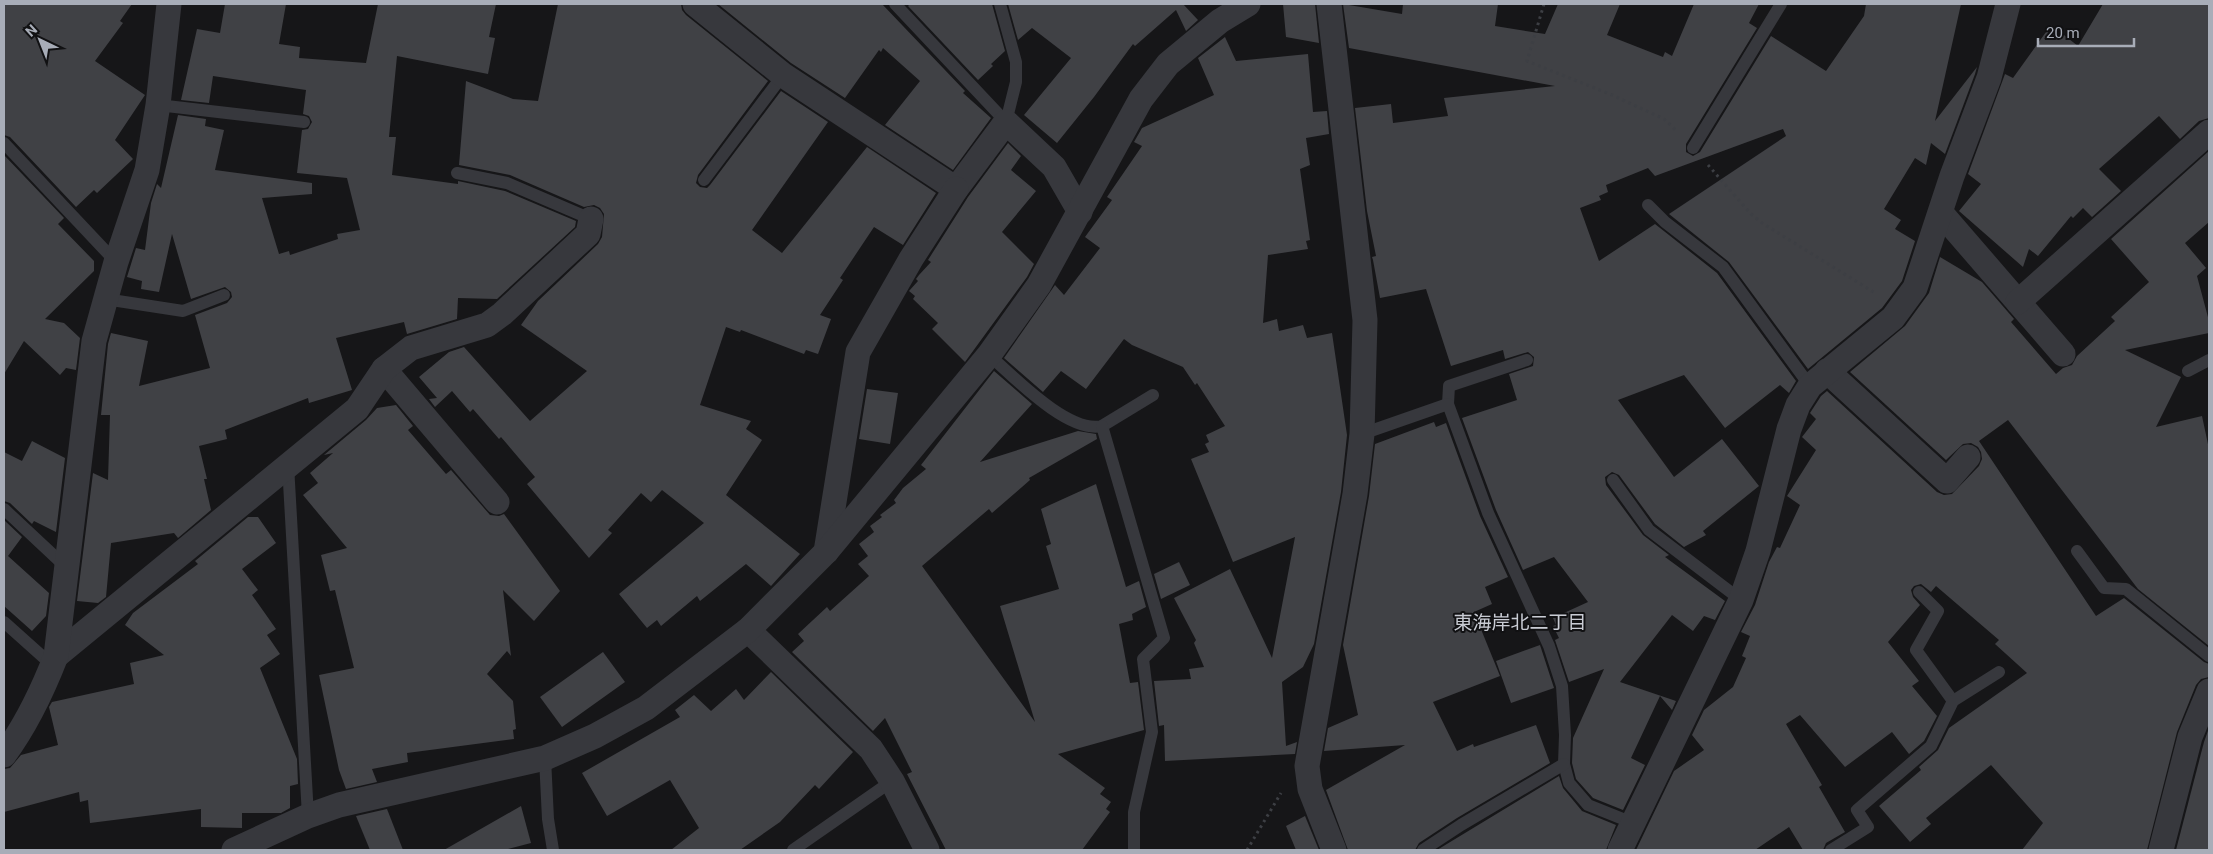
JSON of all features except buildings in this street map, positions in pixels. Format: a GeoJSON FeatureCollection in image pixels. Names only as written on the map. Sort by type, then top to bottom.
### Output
{"type":"FeatureCollection","features":[{"type":"Feature","properties":{"kind":"street"},"geometry":{"type":"LineString","coordinates":[[4,755],[26,724],[54,660],[94,341],[116,262],[148,170],[158,105],[169,4]]}},
{"type":"Feature","properties":{"kind":"street"},"geometry":{"type":"LineString","coordinates":[[695,4],[783,75],[956,190]]}},
{"type":"Feature","properties":{"kind":"street"},"geometry":{"type":"LineString","coordinates":[[234,850],[308,816],[339,806],[545,758],[595,736],[646,708],[748,630],[826,552],[989,355],[1039,285],[1141,98],[1168,64],[1220,20],[1248,4]]}},
{"type":"Feature","properties":{"kind":"street"},"geometry":{"type":"LineString","coordinates":[[1329,4],[1365,320],[1362,434],[1355,494],[1307,766],[1310,789],[1334,850]]}},
{"type":"Feature","properties":{"kind":"street"},"geometry":{"type":"LineString","coordinates":[[1620,850],[1741,600],[1758,551],[1789,429],[1798,404],[1819,379],[1893,318],[1915,288],[1989,78],[2008,4]]}},
{"type":"Feature","properties":{"kind":"street"},"geometry":{"type":"LineString","coordinates":[[826,552],[858,352],[911,259],[956,190],[1006,122],[1054,166],[1080,212]]}},
{"type":"Feature","properties":{"kind":"street"},"geometry":{"type":"LineString","coordinates":[[2018,302],[2209,132]]}},
{"type":"Feature","properties":{"kind":"street"},"geometry":{"type":"LineString","coordinates":[[1941,213],[2063,354]]}},
{"type":"Feature","properties":{"kind":"street"},"geometry":{"type":"LineString","coordinates":[[54,660],[357,409],[384,368],[411,348],[487,325],[502,314],[588,234],[591,219]]}},
{"type":"Feature","properties":{"kind":"street"},"geometry":{"type":"LineString","coordinates":[[384,368],[497,502]]}},
{"type":"Feature","properties":{"kind":"street"},"geometry":{"type":"LineString","coordinates":[[1819,379],[1947,481],[1968,457]]}},
{"type":"Feature","properties":{"kind":"street"},"geometry":{"type":"LineString","coordinates":[[748,630],[870,750],[892,781],[927,850]]}},
{"type":"Feature","properties":{"kind":"street"},"geometry":{"type":"LineString","coordinates":[[2161,850],[2190,737],[2203,722],[2209,690]]}},
{"type":"Feature","properties":{"kind":"lane"},"geometry":{"type":"LineString","coordinates":[[895,4],[1006,122]]}},
{"type":"Feature","properties":{"kind":"lane"},"geometry":{"type":"LineString","coordinates":[[1000,4],[1016,62],[1016,82],[1006,122]]}},
{"type":"Feature","properties":{"kind":"lane"},"geometry":{"type":"LineString","coordinates":[[1693,148],[1781,4]]}},
{"type":"Feature","properties":{"kind":"lane"},"geometry":{"type":"LineString","coordinates":[[704,180],[783,75]]}},
{"type":"Feature","properties":{"kind":"lane"},"geometry":{"type":"LineString","coordinates":[[158,105],[304,122]]}},
{"type":"Feature","properties":{"kind":"lane"},"geometry":{"type":"LineString","coordinates":[[4,143],[116,262]]}},
{"type":"Feature","properties":{"kind":"lane"},"geometry":{"type":"LineString","coordinates":[[456,173],[507,183],[591,219]]}},
{"type":"Feature","properties":{"kind":"lane"},"geometry":{"type":"LineString","coordinates":[[1648,205],[1665,222],[1723,267],[1819,379]]}},
{"type":"Feature","properties":{"kind":"lane"},"geometry":{"type":"LineString","coordinates":[[105,299],[183,311],[224,295]]}},
{"type":"Feature","properties":{"kind":"lane"},"geometry":{"type":"LineString","coordinates":[[989,355],[1052,411],[1092,428],[1102,426],[1153,395]]}},
{"type":"Feature","properties":{"kind":"lane"},"geometry":{"type":"LineString","coordinates":[[1527,360],[1449,386],[1448,404],[1488,513],[1550,646],[1562,686],[1565,735],[1564,764],[1569,783],[1588,806],[1632,824]]}},
{"type":"Feature","properties":{"kind":"lane"},"geometry":{"type":"LineString","coordinates":[[2188,371],[2209,360]]}},
{"type":"Feature","properties":{"kind":"lane"},"geometry":{"type":"LineString","coordinates":[[1362,434],[1448,404]]}},
{"type":"Feature","properties":{"kind":"lane"},"geometry":{"type":"LineString","coordinates":[[1102,426],[1164,638],[1143,659],[1152,732],[1134,812],[1134,850]]}},
{"type":"Feature","properties":{"kind":"lane"},"geometry":{"type":"LineString","coordinates":[[288,465],[308,816]]}},
{"type":"Feature","properties":{"kind":"lane"},"geometry":{"type":"LineString","coordinates":[[1612,480],[1649,530],[1741,600]]}},
{"type":"Feature","properties":{"kind":"lane"},"geometry":{"type":"LineString","coordinates":[[4,509],[66,567]]}},
{"type":"Feature","properties":{"kind":"lane"},"geometry":{"type":"LineString","coordinates":[[2077,551],[2104,588],[2126,589],[2209,656]]}},
{"type":"Feature","properties":{"kind":"lane"},"geometry":{"type":"LineString","coordinates":[[1919,592],[1938,611],[1916,650],[1953,701]]}},
{"type":"Feature","properties":{"kind":"lane"},"geometry":{"type":"LineString","coordinates":[[4,622],[54,660]]}},
{"type":"Feature","properties":{"kind":"lane"},"geometry":{"type":"LineString","coordinates":[[1831,850],[1868,827],[1857,810],[1931,746],[1953,701],[1999,672]]}},
{"type":"Feature","properties":{"kind":"lane"},"geometry":{"type":"LineString","coordinates":[[545,758],[548,819],[553,850]]}},
{"type":"Feature","properties":{"kind":"lane"},"geometry":{"type":"LineString","coordinates":[[1423,850],[1461,825],[1564,764]]}},
{"type":"Feature","properties":{"kind":"lane"},"geometry":{"type":"LineString","coordinates":[[793,850],[892,781]]}},
{"type":"Feature","properties":{"kind":"path"},"geometry":{"type":"LineString","coordinates":[[1247,850],[1293,772],[1307,766]]}},
{"type":"Feature","properties":{"kind":"district","name":"東海岸北二丁目"},"geometry":{"type":"Point","coordinates":[1520,622]}}]}
